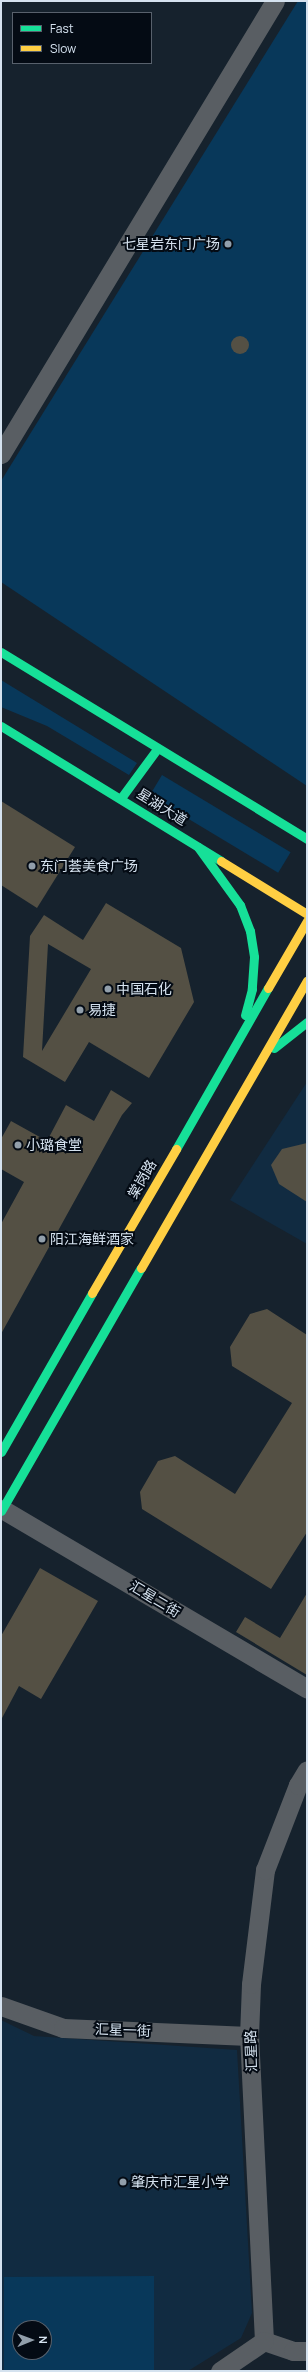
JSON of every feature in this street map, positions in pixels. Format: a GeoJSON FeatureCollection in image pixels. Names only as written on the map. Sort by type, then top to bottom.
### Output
{"type":"FeatureCollection","features":[{"type":"Feature","properties":{"kind":"main road"},"geometry":{"type":"LineString","coordinates":[[1,652],[157,750],[307,840]]}},
{"type":"Feature","properties":{"kind":"main road","name":"星湖大道"},"geometry":{"type":"LineString","coordinates":[[1,726],[121,798],[307,914]]}},
{"type":"Feature","properties":{"kind":"main road"},"geometry":{"type":"LineString","coordinates":[[121,798],[157,750]]}},
{"type":"Feature","properties":{"kind":"main road"},"geometry":{"type":"LineString","coordinates":[[198,847],[240,905],[250,931],[254,957],[252,989],[238,1040]]}},
{"type":"Feature","properties":{"kind":"main road","name":"棠岗路"},"geometry":{"type":"LineString","coordinates":[[1,1452],[74,1333],[238,1040],[307,921]]}},
{"type":"Feature","properties":{"kind":"main road"},"geometry":{"type":"LineString","coordinates":[[2,1510],[93,1345],[266,1055],[307,981]]}},
{"type":"Feature","properties":{"kind":"main road"},"geometry":{"type":"LineString","coordinates":[[266,1055],[307,1022]]}},
{"type":"Feature","properties":{"kind":"street"},"geometry":{"type":"LineString","coordinates":[[1,454],[274,1]]}},
{"type":"Feature","properties":{"kind":"street","name":"汇星二街"},"geometry":{"type":"LineString","coordinates":[[2,1510],[307,1689]]}},
{"type":"Feature","properties":{"kind":"street","name":"汇星路"},"geometry":{"type":"LineString","coordinates":[[264,2341],[249,2036],[251,1984],[265,1870],[298,1785],[307,1770]]}},
{"type":"Feature","properties":{"kind":"street","name":"汇星一街"},"geometry":{"type":"LineString","coordinates":[[1,2006],[63,2028],[249,2036]]}},
{"type":"Feature","properties":{"kind":"street"},"geometry":{"type":"LineString","coordinates":[[220,2371],[264,2341],[293,2351],[307,2351]]}},
{"type":"Feature","properties":{"kind":"shaded area","name":"七星岩东门广场"},"geometry":{"type":"Polygon","coordinates":[[[298,1],[307,1],[307,786],[1,582],[1,481],[298,1]]]}},
{"type":"Feature","properties":{"kind":"shaded area"},"geometry":{"type":"Polygon","coordinates":[[[1,680],[137,763],[129,775],[47,726],[1,707],[1,680]]]}},
{"type":"Feature","properties":{"kind":"shaded area"},"geometry":{"type":"Polygon","coordinates":[[[162,775],[291,852],[278,873],[150,796],[162,775]]]}},
{"type":"Feature","properties":{"kind":"shaded area"},"geometry":{"type":"Polygon","coordinates":[[[307,1082],[307,1244],[230,1200],[307,1082]]]}},
{"type":"Feature","properties":{"kind":"shaded area","name":"肇庆市汇星小学"},"geometry":{"type":"Polygon","coordinates":[[[1,2020],[34,2036],[237,2050],[252,2313],[241,2338],[188,2371],[1,2371],[1,2020]]]}},
{"type":"Feature","properties":{"kind":"shaded area"},"geometry":{"type":"Polygon","coordinates":[[[154,2276],[154,2371],[4,2371],[4,2277],[154,2276]]]}},
{"type":"Feature","properties":{"kind":"building"},"geometry":{"type":"Polygon","coordinates":[[[240,336],[246,339],[249,345],[246,351],[240,354],[234,351],[231,345],[234,339],[240,336]]]}},
{"type":"Feature","properties":{"kind":"building","name":"东门荟美食广场"},"geometry":{"type":"Polygon","coordinates":[[[1,801],[75,847],[37,908],[1,885],[1,801]]]}},
{"type":"Feature","properties":{"kind":"building"},"geometry":{"type":"Polygon","coordinates":[[[106,903],[181,948],[194,1002],[149,1078],[89,1042],[65,1082],[23,1057],[30,936],[44,915],[83,940],[106,903]],[[48,944],[42,1051],[91,969],[48,944]]]}},
{"type":"Feature","properties":{"kind":"building"},"geometry":{"type":"Polygon","coordinates":[[[111,1090],[132,1103],[122,1115],[1,1334],[1,1224],[24,1182],[1,1169],[1,1139],[11,1121],[47,1141],[66,1105],[94,1121],[111,1090]]]}},
{"type":"Feature","properties":{"kind":"building"},"geometry":{"type":"Polygon","coordinates":[[[307,1143],[307,1202],[279,1184],[271,1165],[282,1149],[307,1143]]]}},
{"type":"Feature","properties":{"kind":"building"},"geometry":{"type":"Polygon","coordinates":[[[267,1309],[307,1335],[307,1532],[271,1589],[142,1509],[140,1492],[158,1461],[175,1456],[235,1494],[292,1403],[232,1366],[230,1347],[250,1314],[267,1309]]]}},
{"type":"Feature","properties":{"kind":"building"},"geometry":{"type":"Polygon","coordinates":[[[40,1568],[98,1601],[41,1699],[19,1686],[1,1720],[1,1636],[40,1568]]]}},
{"type":"Feature","properties":{"kind":"building"},"geometry":{"type":"Polygon","coordinates":[[[307,1593],[307,1675],[236,1632],[245,1617],[280,1638],[307,1593]]]}},
{"type":"Feature","properties":{"kind":"traffic: fast"},"geometry":{"type":"LineString","coordinates":[[1,652],[307,839]]}},
{"type":"Feature","properties":{"kind":"traffic: fast"},"geometry":{"type":"LineString","coordinates":[[1,726],[221,861]]}},
{"type":"Feature","properties":{"kind":"traffic: fast"},"geometry":{"type":"LineString","coordinates":[[121,798],[157,749]]}},
{"type":"Feature","properties":{"kind":"traffic: fast"},"geometry":{"type":"LineString","coordinates":[[198,847],[240,905],[250,931],[254,957],[252,989],[245,1015]]}},
{"type":"Feature","properties":{"kind":"traffic: fast"},"geometry":{"type":"LineString","coordinates":[[176,1149],[268,988]]}},
{"type":"Feature","properties":{"kind":"traffic: fast"},"geometry":{"type":"LineString","coordinates":[[274,1048],[307,1022]]}},
{"type":"Feature","properties":{"kind":"traffic: fast"},"geometry":{"type":"LineString","coordinates":[[1,1511],[141,1268]]}},
{"type":"Feature","properties":{"kind":"traffic: fast"},"geometry":{"type":"LineString","coordinates":[[1,1452],[92,1293]]}},
{"type":"Feature","properties":{"kind":"traffic: slow"},"geometry":{"type":"LineString","coordinates":[[221,861],[307,914]]}},
{"type":"Feature","properties":{"kind":"traffic: slow"},"geometry":{"type":"LineString","coordinates":[[268,988],[307,921]]}},
{"type":"Feature","properties":{"kind":"traffic: slow"},"geometry":{"type":"LineString","coordinates":[[141,1268],[307,981]]}},
{"type":"Feature","properties":{"kind":"traffic: slow"},"geometry":{"type":"LineString","coordinates":[[92,1293],[176,1149]]}},
{"type":"Feature","properties":{"kind":"place","name":"七星岩东门广场"},"geometry":{"type":"Point","coordinates":[228,244]}},
{"type":"Feature","properties":{"kind":"place","name":"东门荟美食广场"},"geometry":{"type":"Point","coordinates":[32,866]}},
{"type":"Feature","properties":{"kind":"place","name":"中国石化"},"geometry":{"type":"Point","coordinates":[108,989]}},
{"type":"Feature","properties":{"kind":"place","name":"易捷"},"geometry":{"type":"Point","coordinates":[80,1010]}},
{"type":"Feature","properties":{"kind":"place","name":"小璐食堂"},"geometry":{"type":"Point","coordinates":[18,1145]}},
{"type":"Feature","properties":{"kind":"place","name":"阳江海鲜酒家"},"geometry":{"type":"Point","coordinates":[42,1239]}},
{"type":"Feature","properties":{"kind":"place","name":"肇庆市汇星小学"},"geometry":{"type":"Point","coordinates":[123,2182]}}]}
